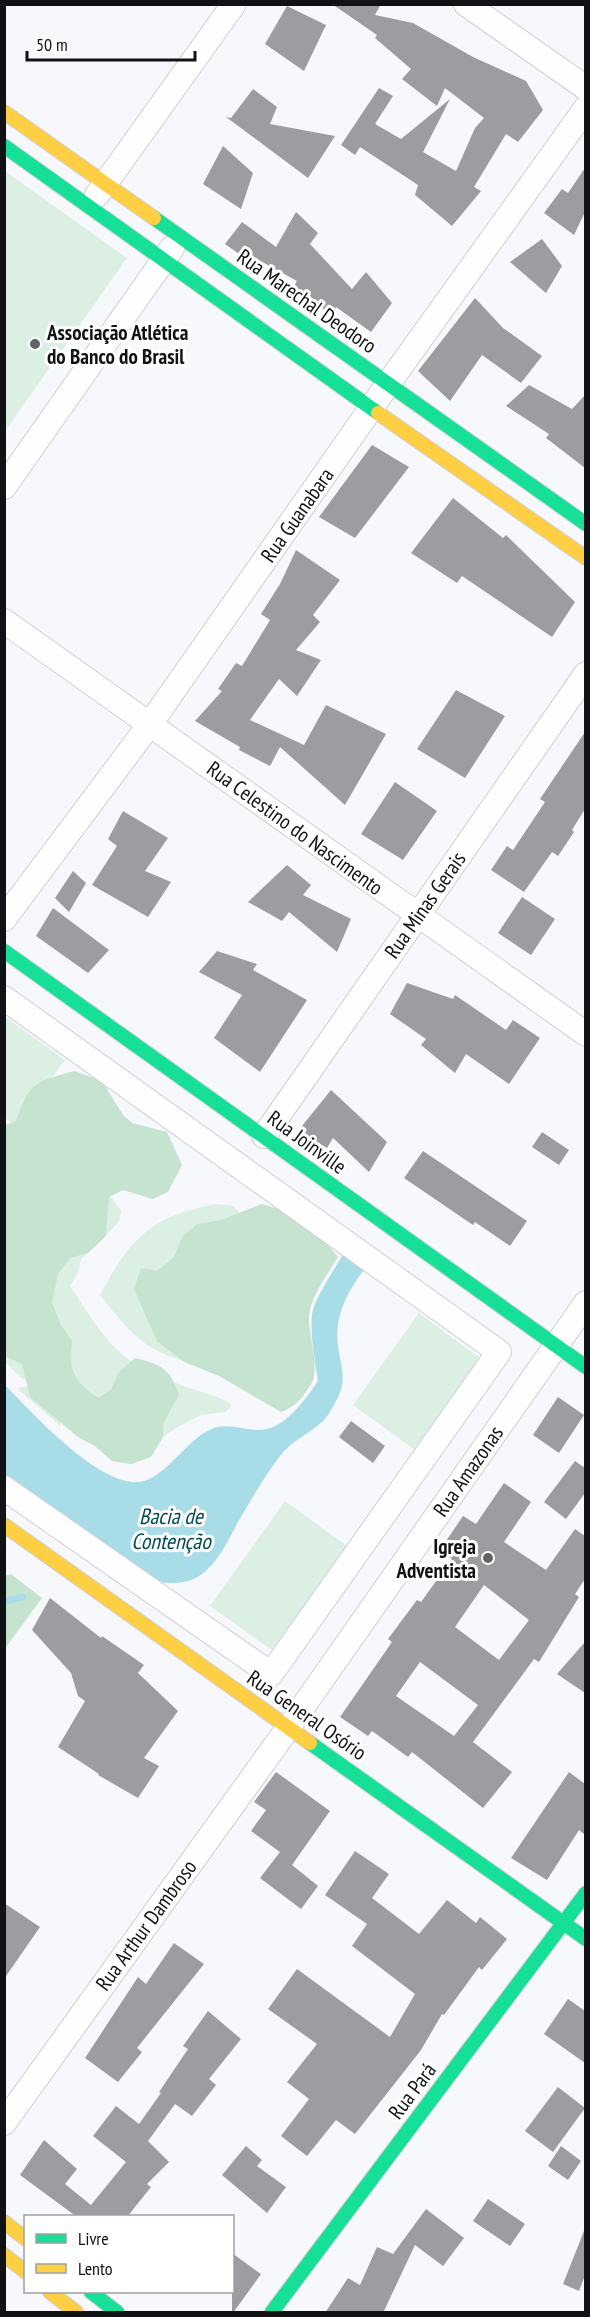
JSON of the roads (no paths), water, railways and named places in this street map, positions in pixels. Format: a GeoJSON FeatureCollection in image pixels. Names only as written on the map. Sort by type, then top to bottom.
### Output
{"type":"FeatureCollection","features":[{"type":"Feature","properties":{"kind":"street"},"geometry":{"type":"LineString","coordinates":[[90,206],[234,4]]}},
{"type":"Feature","properties":{"kind":"street"},"geometry":{"type":"LineString","coordinates":[[466,4],[585,88]]}},
{"type":"Feature","properties":{"kind":"street","name":"Rua Guanabara"},"geometry":{"type":"LineString","coordinates":[[4,920],[150,724],[585,108]]}},
{"type":"Feature","properties":{"kind":"street","name":"Rua Marechal Deodoro"},"geometry":{"type":"LineString","coordinates":[[4,112],[585,524]]}},
{"type":"Feature","properties":{"kind":"street"},"geometry":{"type":"LineString","coordinates":[[4,146],[270,337],[585,558]]}},
{"type":"Feature","properties":{"kind":"street"},"geometry":{"type":"LineString","coordinates":[[4,487],[180,237]]}},
{"type":"Feature","properties":{"kind":"street"},"geometry":{"type":"LineString","coordinates":[[270,337],[288,313]]}},
{"type":"Feature","properties":{"kind":"street"},"geometry":{"type":"LineString","coordinates":[[461,471],[477,447]]}},
{"type":"Feature","properties":{"kind":"street"},"geometry":{"type":"LineString","coordinates":[[537,524],[552,501]]}},
{"type":"Feature","properties":{"kind":"street","name":"Rua Celestino do Nascimento"},"geometry":{"type":"LineString","coordinates":[[4,621],[585,1034]]}},
{"type":"Feature","properties":{"kind":"street","name":"Rua Minas Gerais"},"geometry":{"type":"LineString","coordinates":[[264,1136],[585,674]]}},
{"type":"Feature","properties":{"kind":"street","name":"Rua Joinville"},"geometry":{"type":"LineString","coordinates":[[4,951],[585,1367]]}},
{"type":"Feature","properties":{"kind":"street"},"geometry":{"type":"LineString","coordinates":[[4,998],[499,1352],[271,1674],[4,1488]]}},
{"type":"Feature","properties":{"kind":"street","name":"Rua Amazonas"},"geometry":{"type":"LineString","coordinates":[[288,1728],[585,1303]]}},
{"type":"Feature","properties":{"kind":"street","name":"Rua General Osório"},"geometry":{"type":"LineString","coordinates":[[4,1525],[585,1939]]}},
{"type":"Feature","properties":{"kind":"street","name":"Rua Arthur Dambroso"},"geometry":{"type":"LineString","coordinates":[[4,2123],[288,1728]]}},
{"type":"Feature","properties":{"kind":"street","name":"Rua Pará"},"geometry":{"type":"LineString","coordinates":[[272,2313],[585,1893]]}},
{"type":"Feature","properties":{"kind":"street"},"geometry":{"type":"LineString","coordinates":[[4,2222],[24,2237]]}},
{"type":"Feature","properties":{"kind":"street"},"geometry":{"type":"LineString","coordinates":[[4,2255],[24,2270]]}},
{"type":"Feature","properties":{"kind":"street"},"geometry":{"type":"LineString","coordinates":[[92,2293],[117,2313]]}},
{"type":"Feature","properties":{"kind":"street"},"geometry":{"type":"LineString","coordinates":[[68,2297],[76,2313]]}},
{"type":"Feature","properties":{"kind":"water","name":"Bacia de Contenção"},"geometry":{"type":"Polygon","coordinates":[[[348,1247],[369,1263],[350,1291],[338,1322],[338,1346],[343,1376],[339,1395],[325,1419],[289,1446],[280,1456],[253,1497],[223,1550],[202,1574],[182,1582],[167,1583],[145,1580],[5,1481],[4,1384],[70,1448],[111,1476],[130,1482],[147,1480],[156,1475],[194,1440],[211,1429],[228,1426],[266,1429],[284,1420],[300,1405],[318,1381],[312,1339],[312,1314],[322,1290],[348,1247]]]}},
{"type":"Feature","properties":{"kind":"waterway"},"geometry":{"type":"LineString","coordinates":[[4,1602],[22,1597]]}},
{"type":"Feature","properties":{"kind":"place","name":"Associação Atlética do Banco do Brasil"},"geometry":{"type":"Point","coordinates":[35,344]}},
{"type":"Feature","properties":{"kind":"place","name":"Igreja Adventista"},"geometry":{"type":"Point","coordinates":[488,1558]}}]}
